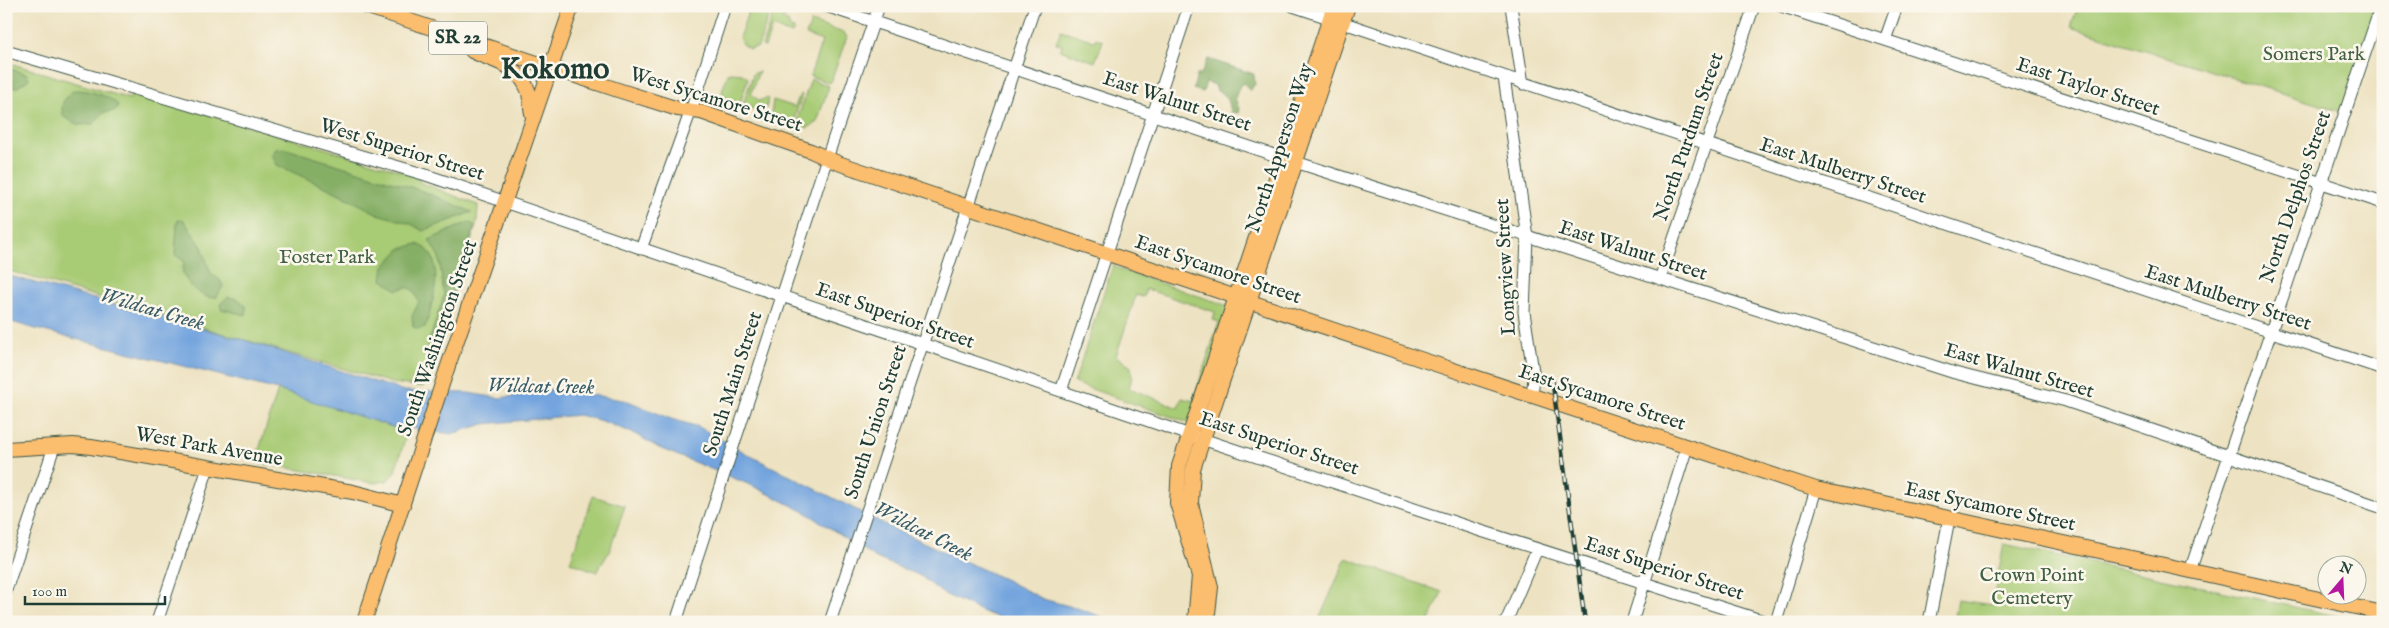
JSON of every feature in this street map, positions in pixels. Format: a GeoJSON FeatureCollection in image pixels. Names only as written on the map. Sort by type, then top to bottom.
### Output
{"type":"FeatureCollection","features":[{"type":"Feature","properties":{"kind":"main road","name":"West Sycamore Street"},"geometry":{"type":"LineString","coordinates":[[365,6],[551,68],[690,111],[700,112],[827,158]]}},
{"type":"Feature","properties":{"kind":"main road","name":"South Washington Street"},"geometry":{"type":"LineString","coordinates":[[364,622],[447,369],[572,6]]}},
{"type":"Feature","properties":{"kind":"main road","name":"North Apperson Way"},"geometry":{"type":"LineString","coordinates":[[1196,437],[1290,160],[1336,16],[1348,6]]}},
{"type":"Feature","properties":{"kind":"main road"},"geometry":{"type":"LineString","coordinates":[[430,28],[517,72],[523,79],[528,91],[534,120]]}},
{"type":"Feature","properties":{"kind":"main road","name":"East Sycamore Street"},"geometry":{"type":"LineString","coordinates":[[827,158],[1243,300],[1816,489],[2383,613]]}},
{"type":"Feature","properties":{"kind":"main road"},"geometry":{"type":"LineString","coordinates":[[1195,622],[1200,576],[1177,503],[1176,490],[1179,466],[1196,437]]}},
{"type":"Feature","properties":{"kind":"main road"},"geometry":{"type":"LineString","coordinates":[[1196,437],[1190,489],[1191,503],[1211,587],[1208,622]]}},
{"type":"Feature","properties":{"kind":"main road","name":"West Park Avenue"},"geometry":{"type":"LineString","coordinates":[[6,449],[74,445],[91,447],[353,492],[403,504]]}},
{"type":"Feature","properties":{"kind":"street"},"geometry":{"type":"LineString","coordinates":[[641,249],[690,111],[724,6]]}},
{"type":"Feature","properties":{"kind":"street","name":"East Walnut Street"},"geometry":{"type":"LineString","coordinates":[[826,6],[1527,237],[1955,373],[2066,401],[2383,508]]}},
{"type":"Feature","properties":{"kind":"street","name":"South Main Street"},"geometry":{"type":"LineString","coordinates":[[676,622],[827,158],[879,6]]}},
{"type":"Feature","properties":{"kind":"street","name":"South Union Street"},"geometry":{"type":"LineString","coordinates":[[830,622],[1035,6]]}},
{"type":"Feature","properties":{"kind":"street"},"geometry":{"type":"LineString","coordinates":[[1062,391],[1189,6]]}},
{"type":"Feature","properties":{"kind":"street","name":"East Mulberry Street"},"geometry":{"type":"LineString","coordinates":[[1293,6],[1336,16],[1523,84],[2383,369]]}},
{"type":"Feature","properties":{"kind":"street"},"geometry":{"type":"LineString","coordinates":[[1510,6],[1523,84]]}},
{"type":"Feature","properties":{"kind":"street","name":"North Purdum Street"},"geometry":{"type":"LineString","coordinates":[[1660,279],[1754,6]]}},
{"type":"Feature","properties":{"kind":"street","name":"East Taylor Street"},"geometry":{"type":"LineString","coordinates":[[1781,6],[2383,203]]}},
{"type":"Feature","properties":{"kind":"street"},"geometry":{"type":"LineString","coordinates":[[1885,40],[1897,6]]}},
{"type":"Feature","properties":{"kind":"street","name":"North Delphos Street"},"geometry":{"type":"LineString","coordinates":[[2190,571],[2381,6]]}},
{"type":"Feature","properties":{"kind":"street","name":"West Superior Street"},"geometry":{"type":"LineString","coordinates":[[6,51],[426,175],[782,298]]}},
{"type":"Feature","properties":{"kind":"street","name":"Longview Street"},"geometry":{"type":"LineString","coordinates":[[1504,77],[1527,237],[1524,312],[1534,378],[1532,396]]}},
{"type":"Feature","properties":{"kind":"street","name":"East Superior Street"},"geometry":{"type":"LineString","coordinates":[[782,298],[1196,437],[1766,622]]}},
{"type":"Feature","properties":{"kind":"street"},"geometry":{"type":"LineString","coordinates":[[6,590],[54,447]]}},
{"type":"Feature","properties":{"kind":"street"},"geometry":{"type":"LineString","coordinates":[[1632,622],[1687,447]]}},
{"type":"Feature","properties":{"kind":"street"},"geometry":{"type":"LineString","coordinates":[[157,622],[208,468]]}},
{"type":"Feature","properties":{"kind":"street"},"geometry":{"type":"LineString","coordinates":[[1776,622],[1816,489]]}},
{"type":"Feature","properties":{"kind":"street"},"geometry":{"type":"LineString","coordinates":[[1929,622],[1949,519]]}},
{"type":"Feature","properties":{"kind":"street"},"geometry":{"type":"LineString","coordinates":[[1506,622],[1537,549]]}},
{"type":"Feature","properties":{"kind":"green space"},"geometry":{"type":"Polygon","coordinates":[[[761,6],[771,10],[758,47],[749,49],[742,44],[739,38],[749,9],[761,6]]]}},
{"type":"Feature","properties":{"kind":"green space","name":"Somers Park"},"geometry":{"type":"Polygon","coordinates":[[[2078,6],[2381,6],[2345,113],[2071,27],[2078,6]]]}},
{"type":"Feature","properties":{"kind":"green space"},"geometry":{"type":"Polygon","coordinates":[[[774,11],[787,15],[782,21],[788,22],[790,28],[794,29],[792,34],[772,27],[765,47],[762,46],[774,11]]]}},
{"type":"Feature","properties":{"kind":"green space"},"geometry":{"type":"Polygon","coordinates":[[[811,22],[844,33],[847,37],[830,83],[810,76],[822,41],[806,35],[811,22]]]}},
{"type":"Feature","properties":{"kind":"green space"},"geometry":{"type":"Polygon","coordinates":[[[1061,30],[1094,41],[1096,38],[1103,41],[1095,62],[1060,50],[1062,45],[1056,43],[1061,30]]]}},
{"type":"Feature","properties":{"kind":"green space"},"geometry":{"type":"Polygon","coordinates":[[[1208,59],[1254,74],[1255,84],[1250,91],[1244,83],[1240,85],[1235,98],[1239,109],[1238,113],[1231,112],[1227,99],[1224,94],[1217,91],[1215,85],[1206,82],[1203,92],[1193,89],[1197,75],[1201,74],[1208,59]]]}},
{"type":"Feature","properties":{"kind":"green space","name":"Foster Park"},"geometry":{"type":"Polygon","coordinates":[[[6,62],[130,99],[132,92],[419,176],[419,182],[478,205],[477,223],[423,387],[392,383],[6,270],[6,62]]]}},
{"type":"Feature","properties":{"kind":"green space"},"geometry":{"type":"Polygon","coordinates":[[[6,68],[27,74],[29,79],[18,87],[6,88],[6,68]]]}},
{"type":"Feature","properties":{"kind":"green space"},"geometry":{"type":"Polygon","coordinates":[[[759,71],[751,93],[759,101],[766,98],[769,99],[764,113],[743,105],[753,74],[759,71]]]}},
{"type":"Feature","properties":{"kind":"green space"},"geometry":{"type":"Polygon","coordinates":[[[728,74],[742,74],[748,78],[740,104],[723,96],[722,91],[728,74]]]}},
{"type":"Feature","properties":{"kind":"green space"},"geometry":{"type":"Polygon","coordinates":[[[811,79],[829,86],[817,122],[808,128],[796,123],[811,79]]]}},
{"type":"Feature","properties":{"kind":"green space"},"geometry":{"type":"Polygon","coordinates":[[[74,90],[92,92],[104,96],[118,105],[117,110],[103,113],[93,124],[78,125],[64,117],[62,109],[65,98],[74,90]]]}},
{"type":"Feature","properties":{"kind":"green space"},"geometry":{"type":"Polygon","coordinates":[[[800,94],[802,95],[793,123],[771,115],[773,100],[795,107],[800,94]]]}},
{"type":"Feature","properties":{"kind":"green space"},"geometry":{"type":"Polygon","coordinates":[[[283,148],[420,190],[472,212],[423,231],[411,224],[378,214],[332,190],[277,165],[272,155],[276,149],[283,148]]]}},
{"type":"Feature","properties":{"kind":"green space"},"geometry":{"type":"Polygon","coordinates":[[[183,219],[202,247],[211,274],[220,280],[223,286],[217,297],[207,297],[192,287],[185,278],[183,273],[184,261],[175,255],[177,224],[178,220],[183,219]]]}},
{"type":"Feature","properties":{"kind":"green space"},"geometry":{"type":"Polygon","coordinates":[[[469,222],[475,226],[435,346],[429,347],[428,344],[444,296],[439,257],[429,240],[469,222]]]}},
{"type":"Feature","properties":{"kind":"green space"},"geometry":{"type":"Polygon","coordinates":[[[417,244],[427,249],[432,257],[436,281],[425,327],[418,329],[413,327],[412,316],[419,302],[413,290],[407,287],[397,290],[382,280],[384,266],[400,249],[417,244]]]}},
{"type":"Feature","properties":{"kind":"green space"},"geometry":{"type":"Polygon","coordinates":[[[1113,265],[1119,269],[1229,308],[1189,423],[1074,383],[1113,265]],[[1146,289],[1143,297],[1136,295],[1116,356],[1131,367],[1132,378],[1129,388],[1178,408],[1182,398],[1193,401],[1219,322],[1213,320],[1215,312],[1146,289]]]}},
{"type":"Feature","properties":{"kind":"green space"},"geometry":{"type":"Polygon","coordinates":[[[228,297],[238,299],[246,306],[246,315],[221,309],[220,304],[228,297]]]}},
{"type":"Feature","properties":{"kind":"green space"},"geometry":{"type":"Polygon","coordinates":[[[278,390],[396,428],[405,439],[394,474],[387,481],[374,483],[255,462],[278,390]]]}},
{"type":"Feature","properties":{"kind":"green space"},"geometry":{"type":"Polygon","coordinates":[[[593,496],[625,506],[609,552],[597,572],[570,562],[593,496]]]}},
{"type":"Feature","properties":{"kind":"green space","name":"Crown Point Cemetery"},"geometry":{"type":"Polygon","coordinates":[[[2004,544],[2364,622],[1954,622],[1958,600],[1992,605],[2004,544]]]}},
{"type":"Feature","properties":{"kind":"green space"},"geometry":{"type":"Polygon","coordinates":[[[1346,558],[1442,592],[1429,622],[1318,622],[1346,558]]]}},
{"type":"Feature","properties":{"kind":"water"},"geometry":{"type":"Polygon","coordinates":[[[6,275],[241,339],[404,391],[468,393],[499,398],[532,391],[559,389],[628,401],[671,419],[699,427],[749,455],[894,529],[1004,579],[1043,599],[1080,609],[1115,622],[1010,622],[981,611],[942,593],[921,576],[876,558],[807,513],[753,486],[659,448],[635,434],[602,421],[579,415],[484,424],[451,434],[404,427],[396,428],[278,390],[28,327],[6,320],[6,275]]]}},
{"type":"Feature","properties":{"kind":"railway"},"geometry":{"type":"LineString","coordinates":[[1552,378],[1585,622]]}},
{"type":"Feature","properties":{"kind":"district","name":"Kokomo"},"geometry":{"type":"Point","coordinates":[555,70]}},
{"type":"Feature","properties":{"kind":"water label","name":"Wildcat Creek"},"geometry":{"type":"Point","coordinates":[152,310]}},
{"type":"Feature","properties":{"kind":"water label","name":"Wildcat Creek"},"geometry":{"type":"Point","coordinates":[541,387]}},
{"type":"Feature","properties":{"kind":"water label","name":"Wildcat Creek"},"geometry":{"type":"Point","coordinates":[923,532]}}]}
